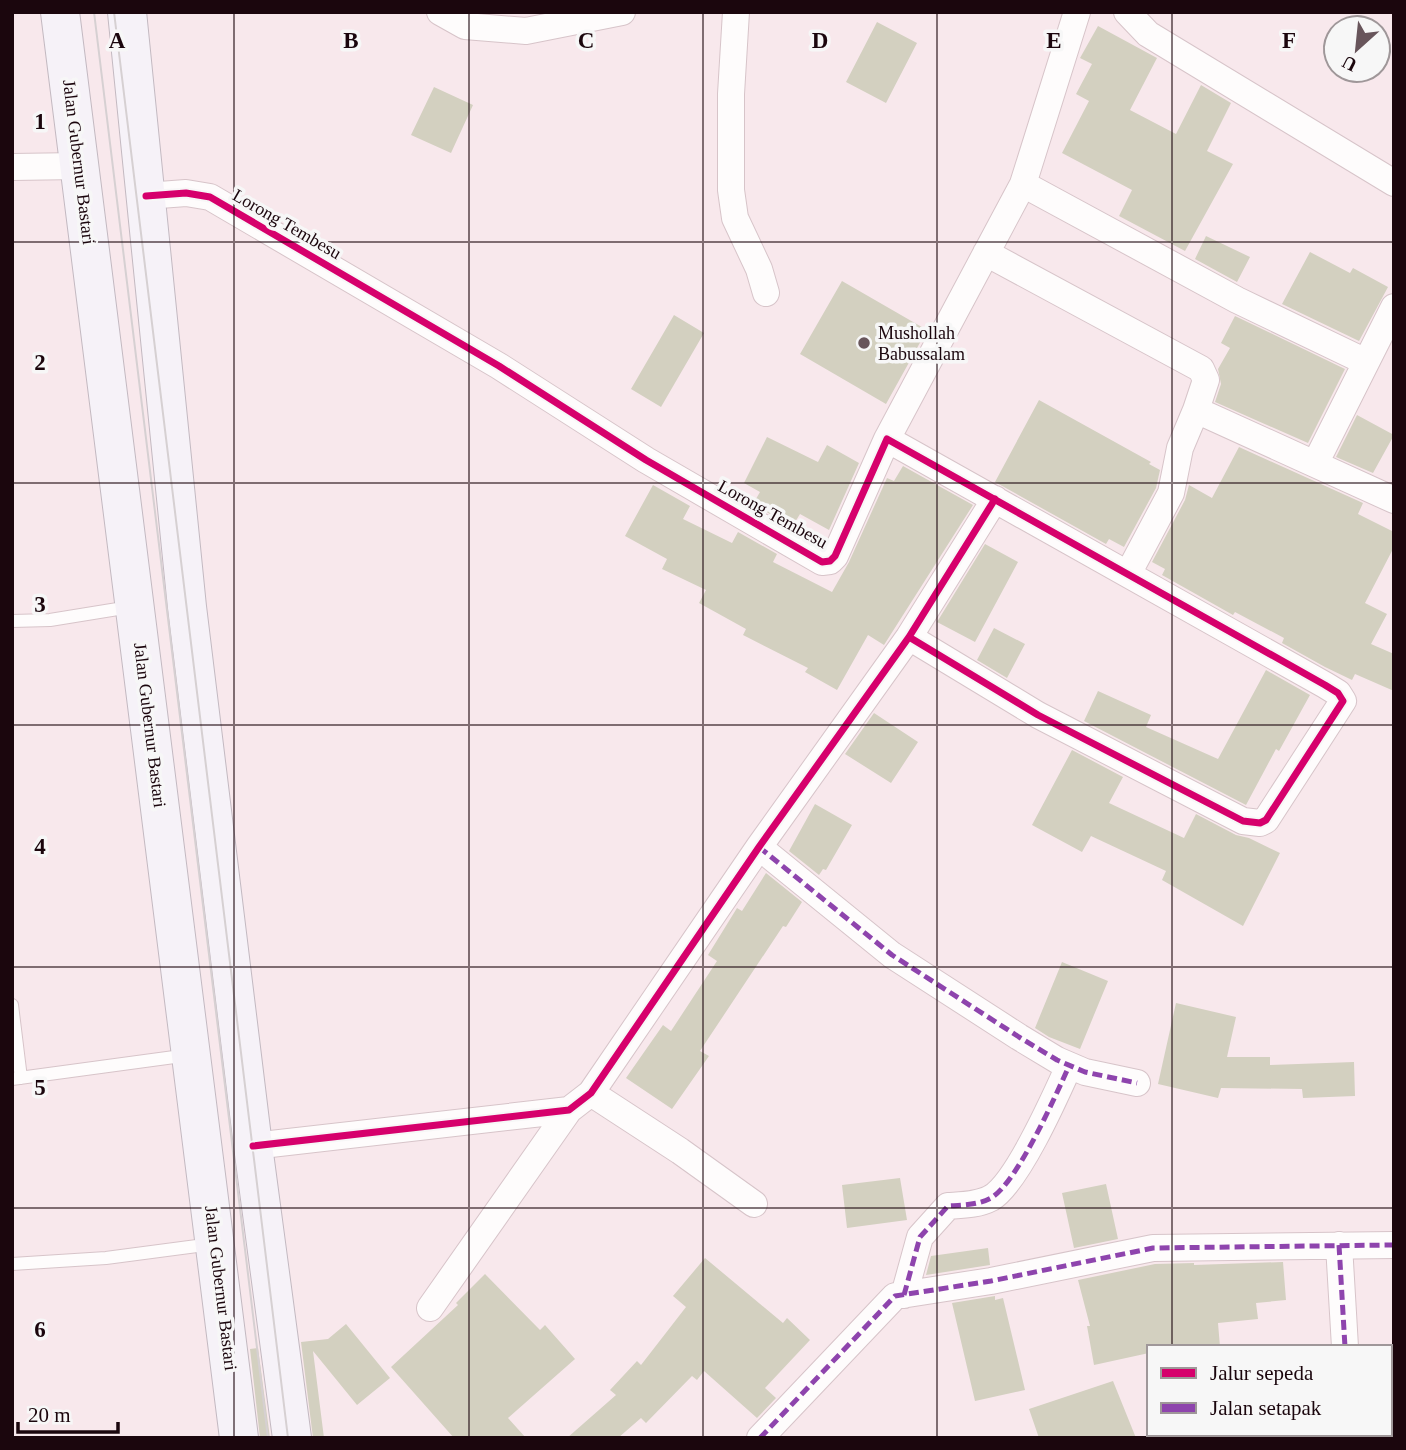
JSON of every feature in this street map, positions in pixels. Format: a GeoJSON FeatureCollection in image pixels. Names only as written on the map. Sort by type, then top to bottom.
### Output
{"type":"FeatureCollection","features":[{"type":"Feature","properties":{"kind":"highway","name":"Jalan Gubernur Bastari"},"geometry":{"type":"LineString","coordinates":[[60,12],[239,1438]]}},
{"type":"Feature","properties":{"kind":"highway"},"geometry":{"type":"LineString","coordinates":[[127,12],[187,607],[292,1438]]}},
{"type":"Feature","properties":{"kind":"highway"},"geometry":{"type":"LineString","coordinates":[[135,610],[187,607]]}},
{"type":"Feature","properties":{"kind":"street"},"geometry":{"type":"LineString","coordinates":[[440,12],[526,31],[622,12]]}},
{"type":"Feature","properties":{"kind":"street"},"geometry":{"type":"LineString","coordinates":[[736,12],[731,94],[730,190],[735,218],[759,270],[766,293]]}},
{"type":"Feature","properties":{"kind":"street"},"geometry":{"type":"LineString","coordinates":[[909,637],[1038,715],[1243,821],[1255,823],[1266,820],[1343,701],[1340,695],[1325,685],[887,439],[1023,184],[1077,12]]}},
{"type":"Feature","properties":{"kind":"street"},"geometry":{"type":"LineString","coordinates":[[1126,12],[1148,34],[1394,183]]}},
{"type":"Feature","properties":{"kind":"street"},"geometry":{"type":"LineString","coordinates":[[12,167],[79,166]]}},
{"type":"Feature","properties":{"kind":"street"},"geometry":{"type":"LineString","coordinates":[[1023,184],[1237,300],[1366,362]]}},
{"type":"Feature","properties":{"kind":"street","name":"Lorong Tembesu"},"geometry":{"type":"LineString","coordinates":[[146,196],[186,193],[210,197],[499,366],[646,460],[822,562],[830,561],[835,556],[887,439]]}},
{"type":"Feature","properties":{"kind":"street"},"geometry":{"type":"LineString","coordinates":[[986,253],[1201,369],[1206,380],[1180,448],[1171,492],[1128,574]]}},
{"type":"Feature","properties":{"kind":"street"},"geometry":{"type":"LineString","coordinates":[[1315,464],[1394,307]]}},
{"type":"Feature","properties":{"kind":"street"},"geometry":{"type":"LineString","coordinates":[[1196,410],[1394,500]]}},
{"type":"Feature","properties":{"kind":"street"},"geometry":{"type":"LineString","coordinates":[[430,1308],[569,1110],[591,1094],[759,847],[909,637],[995,499]]}},
{"type":"Feature","properties":{"kind":"street"},"geometry":{"type":"LineString","coordinates":[[759,847],[892,955],[1019,1037],[1069,1066],[1138,1083]]}},
{"type":"Feature","properties":{"kind":"street"},"geometry":{"type":"LineString","coordinates":[[904,1295],[920,1237],[948,1206],[990,1199],[1001,1190],[1036,1136],[1069,1066]]}},
{"type":"Feature","properties":{"kind":"street"},"geometry":{"type":"LineString","coordinates":[[591,1094],[754,1203]]}},
{"type":"Feature","properties":{"kind":"street"},"geometry":{"type":"LineString","coordinates":[[253,1146],[569,1110]]}},
{"type":"Feature","properties":{"kind":"street"},"geometry":{"type":"LineString","coordinates":[[1339,1245],[1345,1345]]}},
{"type":"Feature","properties":{"kind":"street"},"geometry":{"type":"LineString","coordinates":[[760,1438],[895,1296],[991,1281],[1153,1248],[1394,1245]]}},
{"type":"Feature","properties":{"kind":"lane"},"geometry":{"type":"LineString","coordinates":[[12,621],[50,620],[135,610]]}},
{"type":"Feature","properties":{"kind":"lane"},"geometry":{"type":"LineString","coordinates":[[12,1005],[17,1078],[191,1055]]}},
{"type":"Feature","properties":{"kind":"lane"},"geometry":{"type":"LineString","coordinates":[[12,1264],[106,1258],[215,1244]]}},
{"type":"Feature","properties":{"kind":"building"},"geometry":{"type":"Polygon","coordinates":[[[877,22],[917,43],[886,103],[846,82],[877,22]]]}},
{"type":"Feature","properties":{"kind":"building"},"geometry":{"type":"Polygon","coordinates":[[[1098,26],[1157,58],[1130,110],[1176,134],[1201,85],[1231,103],[1207,151],[1233,164],[1185,251],[1119,216],[1132,190],[1062,153],[1089,101],[1076,94],[1092,64],[1080,58],[1098,26]]]}},
{"type":"Feature","properties":{"kind":"building"},"geometry":{"type":"Polygon","coordinates":[[[434,87],[473,105],[451,153],[411,135],[434,87]]]}},
{"type":"Feature","properties":{"kind":"building"},"geometry":{"type":"Polygon","coordinates":[[[1206,236],[1250,257],[1237,282],[1195,259],[1206,236]]]}},
{"type":"Feature","properties":{"kind":"building"},"geometry":{"type":"Polygon","coordinates":[[[1310,252],[1350,273],[1353,268],[1388,287],[1359,341],[1282,304],[1310,252]]]}},
{"type":"Feature","properties":{"kind":"building","name":"Mushollah Babussalam"},"geometry":{"type":"Polygon","coordinates":[[[842,281],[927,330],[886,404],[800,354],[842,281]]]}},
{"type":"Feature","properties":{"kind":"building"},"geometry":{"type":"Polygon","coordinates":[[[674,315],[704,333],[661,407],[631,389],[674,315]]]}},
{"type":"Feature","properties":{"kind":"building"},"geometry":{"type":"Polygon","coordinates":[[[1235,316],[1345,369],[1308,443],[1215,402],[1221,384],[1218,369],[1230,348],[1221,343],[1235,316]]]}},
{"type":"Feature","properties":{"kind":"building"},"geometry":{"type":"Polygon","coordinates":[[[1039,400],[1151,462],[1149,464],[1160,470],[1156,488],[1124,547],[1109,539],[1106,544],[995,482],[1039,400]]]}},
{"type":"Feature","properties":{"kind":"building"},"geometry":{"type":"Polygon","coordinates":[[[1357,415],[1394,435],[1373,473],[1336,457],[1357,415]]]}},
{"type":"Feature","properties":{"kind":"building"},"geometry":{"type":"Polygon","coordinates":[[[767,437],[818,462],[827,445],[859,463],[829,530],[800,514],[792,527],[753,504],[760,492],[744,483],[767,437]]]}},
{"type":"Feature","properties":{"kind":"building"},"geometry":{"type":"Polygon","coordinates":[[[1239,447],[1363,503],[1358,514],[1394,532],[1394,547],[1365,603],[1387,614],[1371,644],[1394,654],[1394,691],[1355,674],[1352,680],[1325,667],[1282,643],[1284,638],[1235,612],[1233,615],[1162,575],[1165,569],[1152,562],[1185,500],[1189,485],[1212,498],[1239,447]]]}},
{"type":"Feature","properties":{"kind":"building"},"geometry":{"type":"Polygon","coordinates":[[[903,466],[973,505],[884,645],[868,635],[837,690],[805,672],[808,668],[743,635],[746,629],[699,603],[706,590],[662,569],[667,559],[625,536],[653,485],[690,506],[683,519],[732,543],[738,532],[777,554],[773,562],[832,592],[849,562],[887,478],[894,481],[903,466]]]}},
{"type":"Feature","properties":{"kind":"building"},"geometry":{"type":"Polygon","coordinates":[[[985,544],[1018,562],[975,642],[937,622],[985,544]]]}},
{"type":"Feature","properties":{"kind":"building"},"geometry":{"type":"Polygon","coordinates":[[[994,628],[1025,644],[1007,678],[977,660],[994,628]]]}},
{"type":"Feature","properties":{"kind":"building"},"geometry":{"type":"Polygon","coordinates":[[[1266,670],[1310,695],[1279,751],[1276,749],[1246,805],[1084,721],[1098,691],[1151,715],[1146,727],[1218,759],[1266,670]]]}},
{"type":"Feature","properties":{"kind":"building"},"geometry":{"type":"Polygon","coordinates":[[[874,713],[918,742],[891,783],[845,754],[874,713]]]}},
{"type":"Feature","properties":{"kind":"building"},"geometry":{"type":"Polygon","coordinates":[[[1072,750],[1123,777],[1109,803],[1184,838],[1196,814],[1236,835],[1249,838],[1280,853],[1243,926],[1162,880],[1166,871],[1091,836],[1082,852],[1032,825],[1072,750]]]}},
{"type":"Feature","properties":{"kind":"building"},"geometry":{"type":"Polygon","coordinates":[[[815,804],[852,825],[826,870],[823,869],[819,875],[789,851],[815,804]]]}},
{"type":"Feature","properties":{"kind":"building"},"geometry":{"type":"Polygon","coordinates":[[[766,873],[802,902],[786,927],[783,926],[700,1051],[709,1056],[672,1109],[626,1078],[663,1025],[671,1031],[717,961],[708,955],[737,908],[742,911],[766,873]]]}},
{"type":"Feature","properties":{"kind":"building"},"geometry":{"type":"Polygon","coordinates":[[[1062,962],[1108,981],[1080,1049],[1049,1037],[1035,1028],[1062,962]]]}},
{"type":"Feature","properties":{"kind":"building"},"geometry":{"type":"Polygon","coordinates":[[[1176,1003],[1236,1017],[1227,1057],[1270,1057],[1270,1065],[1354,1062],[1355,1096],[1303,1098],[1302,1089],[1221,1088],[1218,1098],[1158,1084],[1176,1003]]]}},
{"type":"Feature","properties":{"kind":"building"},"geometry":{"type":"Polygon","coordinates":[[[900,1178],[907,1220],[847,1228],[842,1185],[900,1178]]]}},
{"type":"Feature","properties":{"kind":"building"},"geometry":{"type":"Polygon","coordinates":[[[1106,1184],[1118,1239],[1074,1248],[1062,1193],[1106,1184]]]}},
{"type":"Feature","properties":{"kind":"building"},"geometry":{"type":"Polygon","coordinates":[[[988,1248],[990,1265],[926,1275],[931,1256],[988,1248]]]}},
{"type":"Feature","properties":{"kind":"building"},"geometry":{"type":"Polygon","coordinates":[[[705,1258],[783,1323],[787,1318],[810,1340],[765,1388],[776,1398],[757,1418],[704,1371],[697,1380],[692,1376],[646,1423],[641,1418],[618,1438],[567,1438],[616,1395],[610,1390],[637,1361],[641,1365],[686,1307],[673,1296],[705,1258]]]}},
{"type":"Feature","properties":{"kind":"building"},"geometry":{"type":"Polygon","coordinates":[[[1283,1262],[1286,1300],[1256,1303],[1258,1319],[1218,1323],[1220,1345],[1147,1345],[1147,1353],[1094,1365],[1087,1326],[1090,1326],[1078,1280],[1155,1264],[1283,1262]]]}},
{"type":"Feature","properties":{"kind":"building"},"geometry":{"type":"Polygon","coordinates":[[[485,1274],[540,1330],[545,1325],[575,1359],[508,1418],[526,1438],[454,1438],[391,1367],[458,1305],[456,1303],[485,1274]]]}},
{"type":"Feature","properties":{"kind":"building"},"geometry":{"type":"Polygon","coordinates":[[[995,1296],[995,1300],[1003,1298],[1025,1390],[975,1401],[952,1303],[995,1296]]]}},
{"type":"Feature","properties":{"kind":"building"},"geometry":{"type":"Polygon","coordinates":[[[346,1324],[390,1378],[357,1405],[313,1351],[324,1438],[313,1438],[301,1342],[328,1339],[346,1324]]]}},
{"type":"Feature","properties":{"kind":"building"},"geometry":{"type":"Polygon","coordinates":[[[258,1348],[270,1438],[260,1438],[250,1349],[258,1348]]]}},
{"type":"Feature","properties":{"kind":"building"},"geometry":{"type":"Polygon","coordinates":[[[1113,1381],[1136,1438],[1039,1438],[1029,1409],[1113,1381]]]}},
{"type":"Feature","properties":{"kind":"tram line"},"geometry":{"type":"LineString","coordinates":[[94,12],[268,1438]]}},
{"type":"Feature","properties":{"kind":"tram line"},"geometry":{"type":"LineString","coordinates":[[114,12],[288,1438]]}},
{"type":"Feature","properties":{"kind":"marked path"},"geometry":{"type":"LineString","coordinates":[[759,847],[892,955],[1019,1037],[1057,1060],[1085,1072],[1137,1083]]}},
{"type":"Feature","properties":{"kind":"marked path"},"geometry":{"type":"LineString","coordinates":[[904,1295],[920,1237],[948,1206],[981,1202],[1001,1189],[1024,1157],[1069,1066]]}},
{"type":"Feature","properties":{"kind":"marked path"},"geometry":{"type":"LineString","coordinates":[[1339,1245],[1345,1345]]}},
{"type":"Feature","properties":{"kind":"marked path"},"geometry":{"type":"LineString","coordinates":[[760,1438],[895,1296],[991,1281],[1153,1248],[1394,1245]]}},
{"type":"Feature","properties":{"kind":"cycle path"},"geometry":{"type":"LineString","coordinates":[[146,196],[186,193],[210,197],[499,366],[646,460],[822,562],[830,561],[835,556],[887,439],[1325,685],[1338,693],[1343,701],[1266,820],[1260,823],[1243,821],[1038,715],[909,637]]}},
{"type":"Feature","properties":{"kind":"cycle path"},"geometry":{"type":"LineString","coordinates":[[253,1146],[569,1110],[591,1093],[759,847],[909,637],[995,499]]}},
{"type":"Feature","properties":{"kind":"place","name":"Mushollah Babussalam"},"geometry":{"type":"Point","coordinates":[864,343]}}]}
